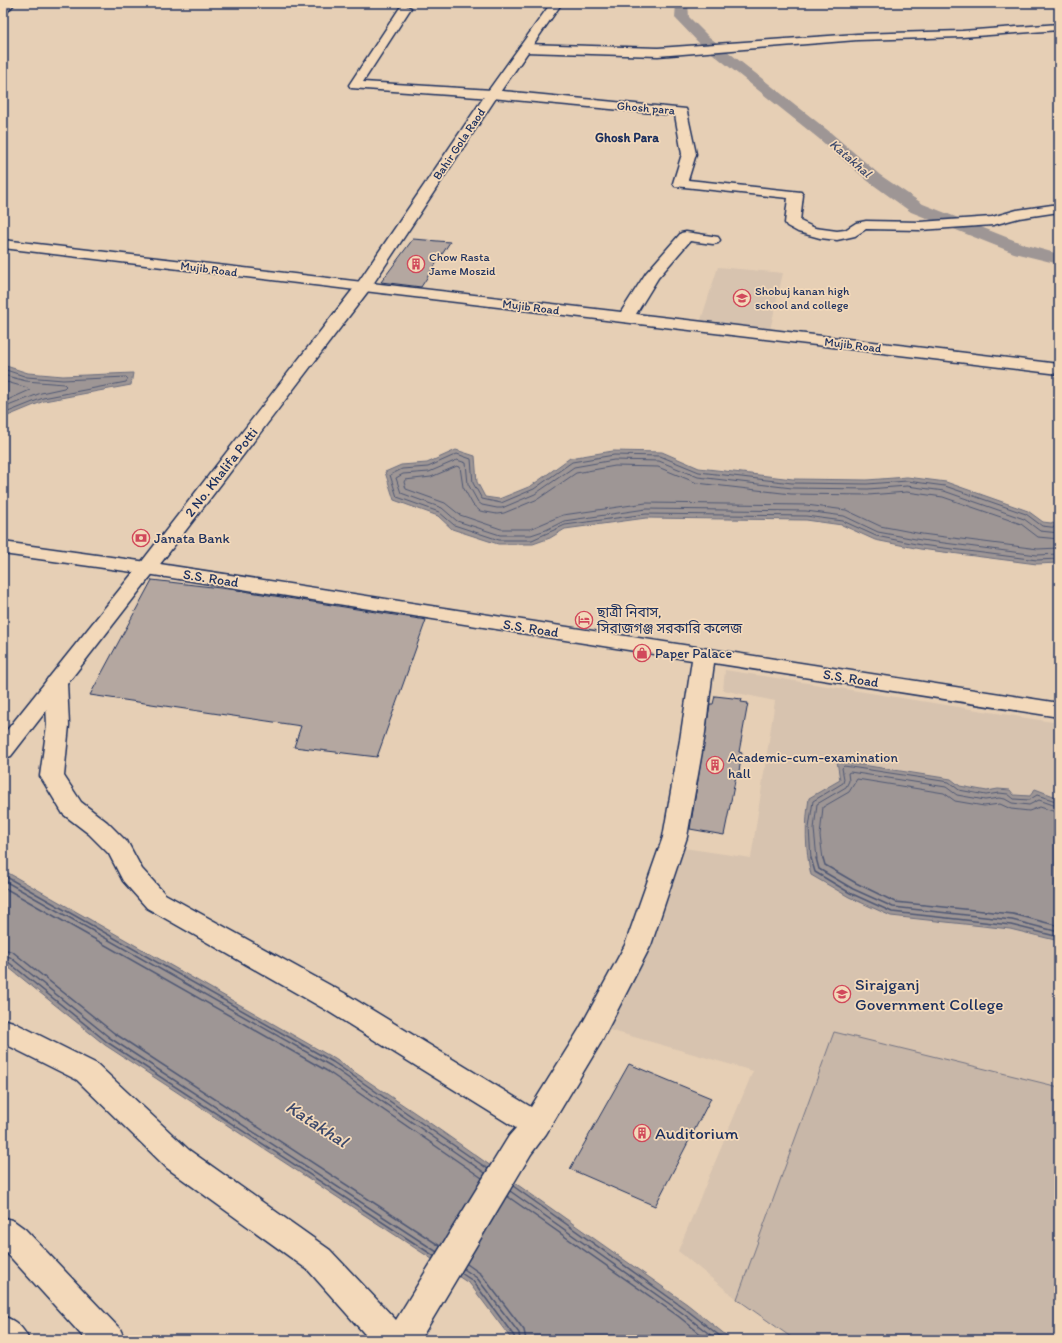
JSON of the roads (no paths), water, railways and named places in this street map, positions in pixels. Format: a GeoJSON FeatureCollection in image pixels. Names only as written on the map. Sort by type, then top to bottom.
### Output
{"type":"FeatureCollection","features":[{"type":"Feature","properties":{"kind":"street"},"geometry":{"type":"LineString","coordinates":[[3,10],[10,3]]}},
{"type":"Feature","properties":{"kind":"street","name":"Bahir Gola Raod"},"geometry":{"type":"LineString","coordinates":[[363,287],[492,94],[557,3]]}},
{"type":"Feature","properties":{"kind":"street"},"geometry":{"type":"LineString","coordinates":[[405,8],[355,85],[492,94]]}},
{"type":"Feature","properties":{"kind":"street"},"geometry":{"type":"LineString","coordinates":[[525,48],[658,52],[857,37],[962,34],[1059,27]]}},
{"type":"Feature","properties":{"kind":"street","name":"Ghosh para"},"geometry":{"type":"LineString","coordinates":[[492,94],[681,112],[689,154],[680,183],[796,195],[792,223],[797,228],[823,234],[841,235],[850,233],[858,226],[866,225],[920,226],[993,220],[1017,214],[1059,208]]}},
{"type":"Feature","properties":{"kind":"street"},"geometry":{"type":"LineString","coordinates":[[626,318],[651,276],[686,236],[712,240]]}},
{"type":"Feature","properties":{"kind":"street","name":"Mujib Road"},"geometry":{"type":"LineString","coordinates":[[3,244],[1059,369]]}},
{"type":"Feature","properties":{"kind":"street","name":"2 No. Khalifa Potti"},"geometry":{"type":"LineString","coordinates":[[3,751],[147,568],[363,287]]}},
{"type":"Feature","properties":{"kind":"street","name":"S.S. Road"},"geometry":{"type":"LineString","coordinates":[[3,548],[147,568],[1059,710]]}},
{"type":"Feature","properties":{"kind":"street"},"geometry":{"type":"LineString","coordinates":[[402,1340],[590,1036],[638,945],[675,837],[692,740],[704,655]]}},
{"type":"Feature","properties":{"kind":"street"},"geometry":{"type":"LineString","coordinates":[[56,683],[58,725],[52,776],[72,808],[98,828],[119,849],[132,875],[156,901],[336,1002],[528,1135]]}},
{"type":"Feature","properties":{"kind":"street"},"geometry":{"type":"LineString","coordinates":[[3,1030],[87,1072],[178,1159],[319,1260],[392,1340]]}},
{"type":"Feature","properties":{"kind":"street"},"geometry":{"type":"LineString","coordinates":[[3,1230],[14,1239],[108,1340]]}},
{"type":"Feature","properties":{"kind":"street"},"geometry":{"type":"LineString","coordinates":[[3,1331],[12,1340]]}},
{"type":"Feature","properties":{"kind":"water"},"geometry":{"type":"Polygon","coordinates":[[[3,365],[28,373],[63,376],[133,373],[131,385],[44,401],[3,418],[3,365]]]}},
{"type":"Feature","properties":{"kind":"water"},"geometry":{"type":"Polygon","coordinates":[[[456,450],[475,456],[477,482],[485,497],[499,499],[531,486],[570,458],[613,451],[662,452],[699,468],[793,479],[867,480],[907,477],[946,482],[1028,511],[1043,522],[1059,524],[1059,563],[1037,564],[920,549],[875,540],[842,525],[806,520],[646,518],[565,529],[550,538],[533,544],[498,544],[452,529],[438,516],[394,500],[385,472],[401,465],[427,463],[456,450]]]}},
{"type":"Feature","properties":{"kind":"water"},"geometry":{"type":"Polygon","coordinates":[[[837,761],[951,779],[960,786],[987,791],[998,789],[1010,790],[1014,795],[1030,796],[1035,789],[1059,798],[1059,941],[1010,929],[891,916],[849,897],[811,875],[806,836],[809,798],[840,780],[837,761]]]}},
{"type":"Feature","properties":{"kind":"water"},"geometry":{"type":"Polygon","coordinates":[[[3,870],[335,1059],[427,1121],[687,1304],[732,1340],[512,1340],[470,1284],[105,1045],[3,963],[3,870]]]}},
{"type":"Feature","properties":{"kind":"waterway","name":"Katakhal"},"geometry":{"type":"LineString","coordinates":[[682,3],[682,18],[703,39],[824,135],[874,178],[917,208],[1020,249],[1059,259]]}},
{"type":"Feature","properties":{"kind":"place","name":"Chow Rasta Jame Moszid"},"geometry":{"type":"Point","coordinates":[416,264]}},
{"type":"Feature","properties":{"kind":"place","name":"Shobuj kanan high school and college"},"geometry":{"type":"Point","coordinates":[742,298]}},
{"type":"Feature","properties":{"kind":"place","name":"Janata Bank"},"geometry":{"type":"Point","coordinates":[141,538]}},
{"type":"Feature","properties":{"kind":"place","name":"ছাত্রী নিবাস, সিরাজগঞ্জ সরকারি কলেজ"},"geometry":{"type":"Point","coordinates":[584,620]}},
{"type":"Feature","properties":{"kind":"place","name":"Paper Palace"},"geometry":{"type":"Point","coordinates":[642,653]}},
{"type":"Feature","properties":{"kind":"place","name":"Academic-cum-examination hall"},"geometry":{"type":"Point","coordinates":[715,765]}},
{"type":"Feature","properties":{"kind":"place","name":"Sirajganj Government College"},"geometry":{"type":"Point","coordinates":[842,994]}},
{"type":"Feature","properties":{"kind":"place","name":"Auditorium"},"geometry":{"type":"Point","coordinates":[642,1133]}},
{"type":"Feature","properties":{"kind":"district","name":"Ghosh Para"},"geometry":{"type":"Point","coordinates":[627,137]}}]}
